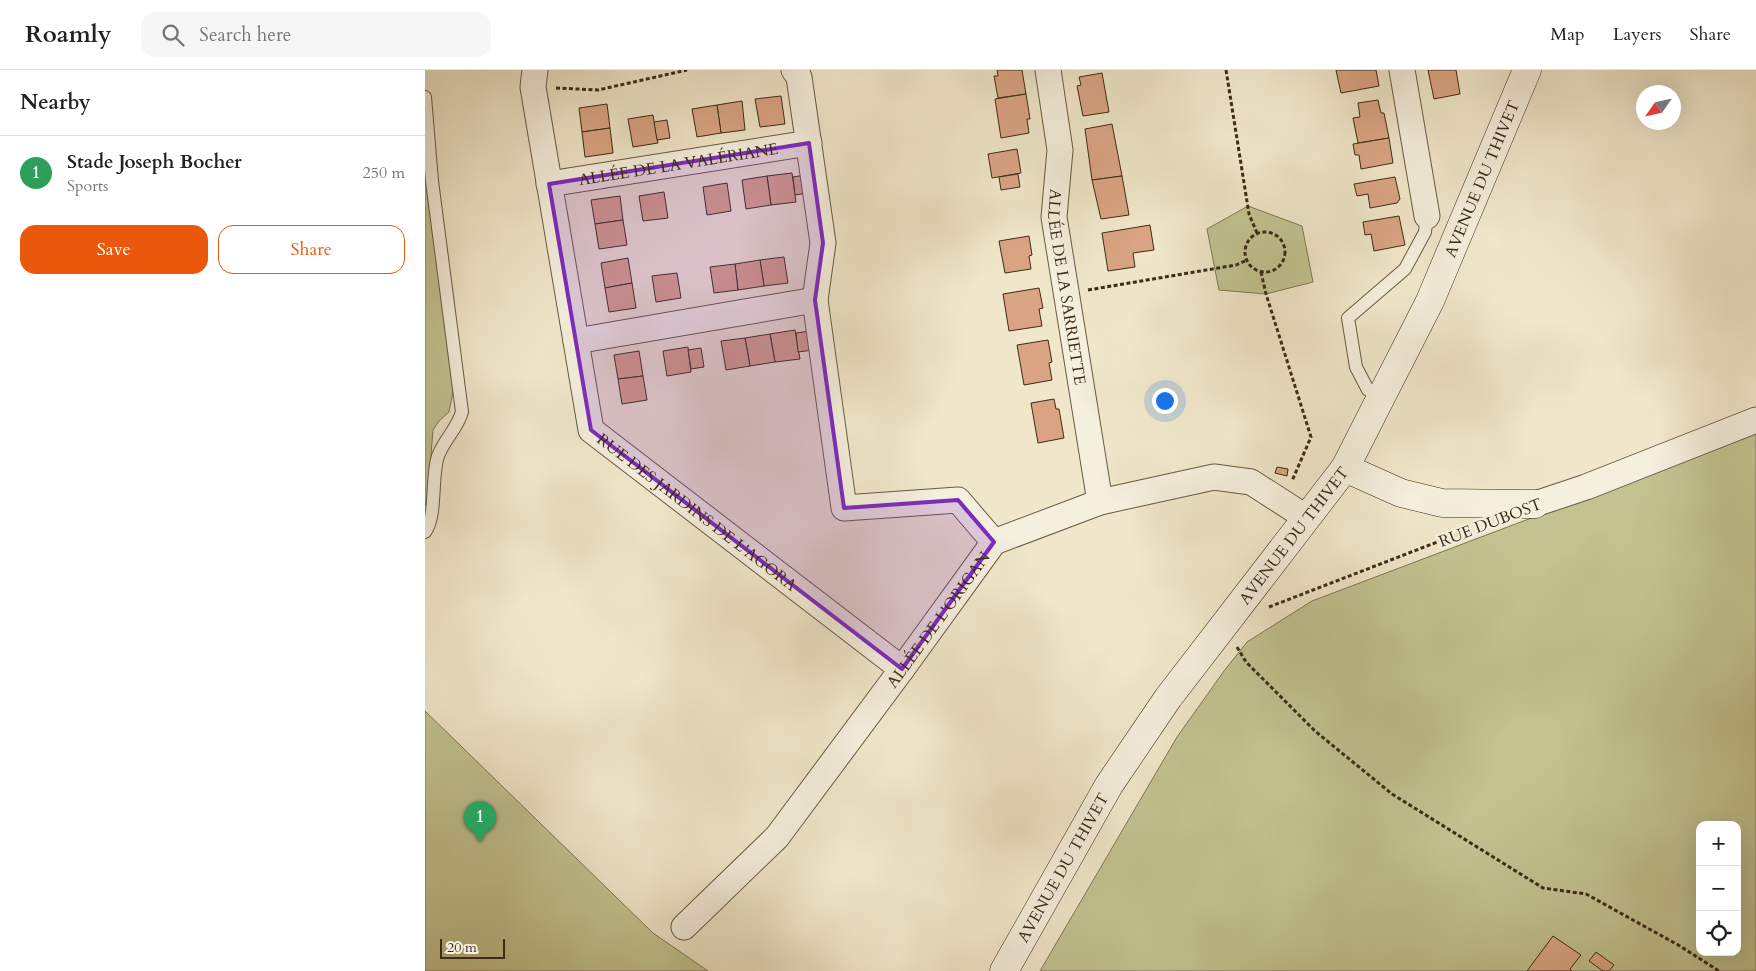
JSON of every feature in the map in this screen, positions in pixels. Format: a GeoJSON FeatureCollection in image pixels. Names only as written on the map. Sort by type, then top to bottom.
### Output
{"type":"FeatureCollection","features":[{"type":"Feature","properties":{"kind":"main road","name":"AVENUE DU THIVET"},"geometry":{"type":"LineString","coordinates":[[1004,971],[1109,786],[1168,698],[1345,468],[1430,300],[1527,70]]}},
{"type":"Feature","properties":{"kind":"main road"},"geometry":{"type":"LineString","coordinates":[[1345,468],[1401,493],[1442,503],[1535,504]]}},
{"type":"Feature","properties":{"kind":"street"},"geometry":{"type":"LineString","coordinates":[[795,70],[799,77],[823,243],[815,300],[844,508],[958,500],[994,542]]}},
{"type":"Feature","properties":{"kind":"street","name":"ALLÉE DE LA SARRIETTE"},"geometry":{"type":"LineString","coordinates":[[1048,70],[1060,150],[1054,217],[1100,502]]}},
{"type":"Feature","properties":{"kind":"street"},"geometry":{"type":"LineString","coordinates":[[1402,70],[1427,216]]}},
{"type":"Feature","properties":{"kind":"street","name":"RUE DES JARDINS DE L'AGORA"},"geometry":{"type":"LineString","coordinates":[[534,78],[549,184],[591,430],[902,669]]}},
{"type":"Feature","properties":{"kind":"street","name":"ALLÉE DE LA VALÉRIANE"},"geometry":{"type":"LineString","coordinates":[[549,184],[809,144]]}},
{"type":"Feature","properties":{"kind":"street"},"geometry":{"type":"LineString","coordinates":[[576,341],[815,300]]}},
{"type":"Feature","properties":{"kind":"street","name":"RUE DUBOST"},"geometry":{"type":"LineString","coordinates":[[1535,504],[1586,487],[1756,420]]}},
{"type":"Feature","properties":{"kind":"street","name":"ALLÉE DE L'ORIGAN"},"geometry":{"type":"LineString","coordinates":[[684,927],[777,837],[994,542],[1100,502],[1215,477],[1251,482],[1307,518]]}},
{"type":"Feature","properties":{"kind":"lane"},"geometry":{"type":"LineString","coordinates":[[425,97],[432,181],[462,412],[459,422],[438,456],[430,523],[425,532]]}},
{"type":"Feature","properties":{"kind":"lane"},"geometry":{"type":"LineString","coordinates":[[1368,390],[1356,367],[1348,318],[1405,269],[1425,232],[1427,216]]}},
{"type":"Feature","properties":{"kind":"path"},"geometry":{"type":"LineString","coordinates":[[534,78],[598,90],[687,70]]}},
{"type":"Feature","properties":{"kind":"path"},"geometry":{"type":"LineString","coordinates":[[1226,70],[1249,214],[1257,233]]}},
{"type":"Feature","properties":{"kind":"path"},"geometry":{"type":"LineString","coordinates":[[1264,231],[1277,235],[1282,240],[1286,253],[1281,265],[1275,270],[1261,272],[1250,266],[1247,260],[1245,248],[1247,241],[1257,233],[1264,231]]}},
{"type":"Feature","properties":{"kind":"path"},"geometry":{"type":"LineString","coordinates":[[1066,294],[1236,265],[1247,260]]}},
{"type":"Feature","properties":{"kind":"path"},"geometry":{"type":"LineString","coordinates":[[1261,272],[1265,294],[1311,437],[1283,502]]}},
{"type":"Feature","properties":{"kind":"path","name":"RUE DUBOST"},"geometry":{"type":"LineString","coordinates":[[1261,611],[1480,526]]}},
{"type":"Feature","properties":{"kind":"path"},"geometry":{"type":"LineString","coordinates":[[1224,625],[1246,662],[1315,731],[1392,794],[1543,888],[1586,894],[1680,946],[1719,971]]}},
{"type":"Feature","properties":{"kind":"highlighted area"},"geometry":{"type":"Polygon","coordinates":[[[809,143],[823,243],[815,300],[844,508],[958,500],[994,542],[902,669],[591,430],[549,184],[809,143]]]}},
{"type":"Feature","properties":{"kind":"green space"},"geometry":{"type":"Polygon","coordinates":[[[425,175],[453,392],[449,412],[433,430],[428,493],[425,506],[425,175]]]}},
{"type":"Feature","properties":{"kind":"green space"},"geometry":{"type":"Polygon","coordinates":[[[1248,206],[1302,226],[1313,282],[1266,294],[1219,290],[1207,229],[1248,206]]]}},
{"type":"Feature","properties":{"kind":"green space"},"geometry":{"type":"Polygon","coordinates":[[[1756,433],[1756,971],[1040,971],[1177,737],[1247,642],[1312,601],[1756,433]]]}},
{"type":"Feature","properties":{"kind":"green space"},"geometry":{"type":"Polygon","coordinates":[[[425,711],[653,933],[708,971],[425,971],[425,711]]]}},
{"type":"Feature","properties":{"kind":"building"},"geometry":{"type":"Polygon","coordinates":[[[997,70],[1022,70],[1026,94],[998,98],[994,76],[998,76],[997,70]]]}},
{"type":"Feature","properties":{"kind":"building"},"geometry":{"type":"Polygon","coordinates":[[[1336,70],[1376,70],[1379,86],[1341,93],[1336,70]]]}},
{"type":"Feature","properties":{"kind":"building"},"geometry":{"type":"Polygon","coordinates":[[[1428,70],[1456,70],[1460,94],[1434,99],[1428,70]]]}},
{"type":"Feature","properties":{"kind":"building"},"geometry":{"type":"Polygon","coordinates":[[[1102,73],[1109,112],[1083,116],[1077,86],[1081,85],[1079,77],[1102,73]]]}},
{"type":"Feature","properties":{"kind":"building"},"geometry":{"type":"Polygon","coordinates":[[[1026,94],[1030,119],[1027,119],[1029,133],[1001,138],[995,99],[1026,94]]]}},
{"type":"Feature","properties":{"kind":"building"},"geometry":{"type":"Polygon","coordinates":[[[781,96],[785,124],[760,127],[755,99],[781,96]]]}},
{"type":"Feature","properties":{"kind":"building"},"geometry":{"type":"Polygon","coordinates":[[[1378,100],[1381,113],[1384,113],[1389,138],[1358,143],[1353,118],[1360,117],[1358,103],[1378,100]]]}},
{"type":"Feature","properties":{"kind":"building"},"geometry":{"type":"Polygon","coordinates":[[[742,101],[745,130],[721,133],[717,105],[742,101]]]}},
{"type":"Feature","properties":{"kind":"building"},"geometry":{"type":"Polygon","coordinates":[[[607,104],[610,128],[582,132],[579,108],[607,104]]]}},
{"type":"Feature","properties":{"kind":"building"},"geometry":{"type":"Polygon","coordinates":[[[717,105],[721,133],[697,137],[692,109],[717,105]]]}},
{"type":"Feature","properties":{"kind":"building"},"geometry":{"type":"Polygon","coordinates":[[[653,115],[658,143],[633,147],[628,119],[653,115]]]}},
{"type":"Feature","properties":{"kind":"building"},"geometry":{"type":"Polygon","coordinates":[[[667,120],[670,138],[657,140],[654,122],[667,120]]]}},
{"type":"Feature","properties":{"kind":"building"},"geometry":{"type":"Polygon","coordinates":[[[1112,124],[1122,176],[1092,180],[1085,129],[1112,124]]]}},
{"type":"Feature","properties":{"kind":"building"},"geometry":{"type":"Polygon","coordinates":[[[610,128],[613,153],[585,157],[582,132],[610,128]]]}},
{"type":"Feature","properties":{"kind":"building"},"geometry":{"type":"Polygon","coordinates":[[[1389,138],[1393,163],[1361,169],[1359,155],[1355,155],[1353,144],[1389,138]]]}},
{"type":"Feature","properties":{"kind":"building"},"geometry":{"type":"Polygon","coordinates":[[[1017,149],[1021,173],[992,178],[988,154],[1017,149]]]}},
{"type":"Feature","properties":{"kind":"building"},"geometry":{"type":"Polygon","coordinates":[[[792,173],[796,202],[771,205],[767,176],[792,173]]]}},
{"type":"Feature","properties":{"kind":"building"},"geometry":{"type":"Polygon","coordinates":[[[1018,174],[1020,187],[1001,190],[999,177],[1018,174]]]}},
{"type":"Feature","properties":{"kind":"building"},"geometry":{"type":"Polygon","coordinates":[[[805,175],[808,193],[795,195],[793,177],[805,175]]]}},
{"type":"Feature","properties":{"kind":"building"},"geometry":{"type":"Polygon","coordinates":[[[767,176],[771,205],[746,209],[742,180],[767,176]]]}},
{"type":"Feature","properties":{"kind":"building"},"geometry":{"type":"Polygon","coordinates":[[[1122,176],[1129,215],[1101,219],[1092,180],[1122,176]]]}},
{"type":"Feature","properties":{"kind":"building"},"geometry":{"type":"Polygon","coordinates":[[[1395,177],[1400,199],[1397,203],[1370,208],[1368,194],[1357,196],[1354,184],[1395,177]]]}},
{"type":"Feature","properties":{"kind":"building"},"geometry":{"type":"Polygon","coordinates":[[[727,183],[731,211],[707,215],[703,187],[727,183]]]}},
{"type":"Feature","properties":{"kind":"building"},"geometry":{"type":"Polygon","coordinates":[[[664,192],[668,218],[643,221],[639,196],[664,192]]]}},
{"type":"Feature","properties":{"kind":"building"},"geometry":{"type":"Polygon","coordinates":[[[620,196],[623,220],[595,224],[591,200],[620,196]]]}},
{"type":"Feature","properties":{"kind":"building"},"geometry":{"type":"Polygon","coordinates":[[[1399,216],[1405,245],[1374,251],[1371,234],[1365,235],[1363,222],[1399,216]]]}},
{"type":"Feature","properties":{"kind":"building"},"geometry":{"type":"Polygon","coordinates":[[[623,220],[627,245],[599,249],[595,224],[623,220]]]}},
{"type":"Feature","properties":{"kind":"building"},"geometry":{"type":"Polygon","coordinates":[[[1150,225],[1154,250],[1133,253],[1135,267],[1108,271],[1102,233],[1150,225]]]}},
{"type":"Feature","properties":{"kind":"building"},"geometry":{"type":"Polygon","coordinates":[[[1029,236],[1032,255],[1029,256],[1031,269],[1005,273],[999,241],[1029,236]]]}},
{"type":"Feature","properties":{"kind":"building"},"geometry":{"type":"Polygon","coordinates":[[[784,257],[788,283],[764,286],[760,260],[784,257]]]}},
{"type":"Feature","properties":{"kind":"building"},"geometry":{"type":"Polygon","coordinates":[[[628,258],[632,283],[605,288],[601,263],[628,258]]]}},
{"type":"Feature","properties":{"kind":"building"},"geometry":{"type":"Polygon","coordinates":[[[760,260],[764,286],[738,290],[735,264],[760,260]]]}},
{"type":"Feature","properties":{"kind":"building"},"geometry":{"type":"Polygon","coordinates":[[[735,264],[738,290],[714,293],[710,267],[735,264]]]}},
{"type":"Feature","properties":{"kind":"building"},"geometry":{"type":"Polygon","coordinates":[[[677,273],[681,298],[656,302],[652,276],[677,273]]]}},
{"type":"Feature","properties":{"kind":"building"},"geometry":{"type":"Polygon","coordinates":[[[632,283],[636,308],[609,312],[605,288],[632,283]]]}},
{"type":"Feature","properties":{"kind":"building"},"geometry":{"type":"Polygon","coordinates":[[[1039,288],[1043,308],[1039,309],[1042,326],[1009,331],[1003,294],[1039,288]]]}},
{"type":"Feature","properties":{"kind":"building"},"geometry":{"type":"Polygon","coordinates":[[[795,330],[800,359],[775,362],[770,334],[795,330]]]}},
{"type":"Feature","properties":{"kind":"building"},"geometry":{"type":"Polygon","coordinates":[[[810,331],[813,350],[798,352],[796,333],[810,331]]]}},
{"type":"Feature","properties":{"kind":"building"},"geometry":{"type":"Polygon","coordinates":[[[770,334],[775,362],[750,366],[745,338],[770,334]]]}},
{"type":"Feature","properties":{"kind":"building"},"geometry":{"type":"Polygon","coordinates":[[[745,338],[750,366],[726,370],[721,341],[745,338]]]}},
{"type":"Feature","properties":{"kind":"building"},"geometry":{"type":"Polygon","coordinates":[[[1048,340],[1052,362],[1049,363],[1052,380],[1024,385],[1017,345],[1048,340]]]}},
{"type":"Feature","properties":{"kind":"building"},"geometry":{"type":"Polygon","coordinates":[[[688,347],[691,372],[667,376],[663,351],[688,347]]]}},
{"type":"Feature","properties":{"kind":"building"},"geometry":{"type":"Polygon","coordinates":[[[701,348],[704,367],[691,369],[688,350],[701,348]]]}},
{"type":"Feature","properties":{"kind":"building"},"geometry":{"type":"Polygon","coordinates":[[[639,351],[643,376],[618,379],[614,355],[639,351]]]}},
{"type":"Feature","properties":{"kind":"building"},"geometry":{"type":"Polygon","coordinates":[[[643,376],[647,400],[622,404],[618,379],[643,376]]]}},
{"type":"Feature","properties":{"kind":"building"},"geometry":{"type":"Polygon","coordinates":[[[1054,399],[1056,409],[1059,409],[1064,438],[1038,443],[1031,403],[1054,399]]]}},
{"type":"Feature","properties":{"kind":"building"},"geometry":{"type":"Polygon","coordinates":[[[1277,467],[1288,469],[1287,476],[1275,473],[1277,467]]]}},
{"type":"Feature","properties":{"kind":"building"},"geometry":{"type":"Polygon","coordinates":[[[1553,936],[1581,955],[1570,969],[1572,971],[1527,971],[1553,936]]]}},
{"type":"Feature","properties":{"kind":"building"},"geometry":{"type":"Polygon","coordinates":[[[1596,952],[1614,965],[1609,971],[1603,971],[1589,961],[1596,952]]]}},
{"type":"Feature","properties":{"kind":"place","name":"Stade Joseph Bocher"},"geometry":{"type":"Point","coordinates":[480,842]}}]}
